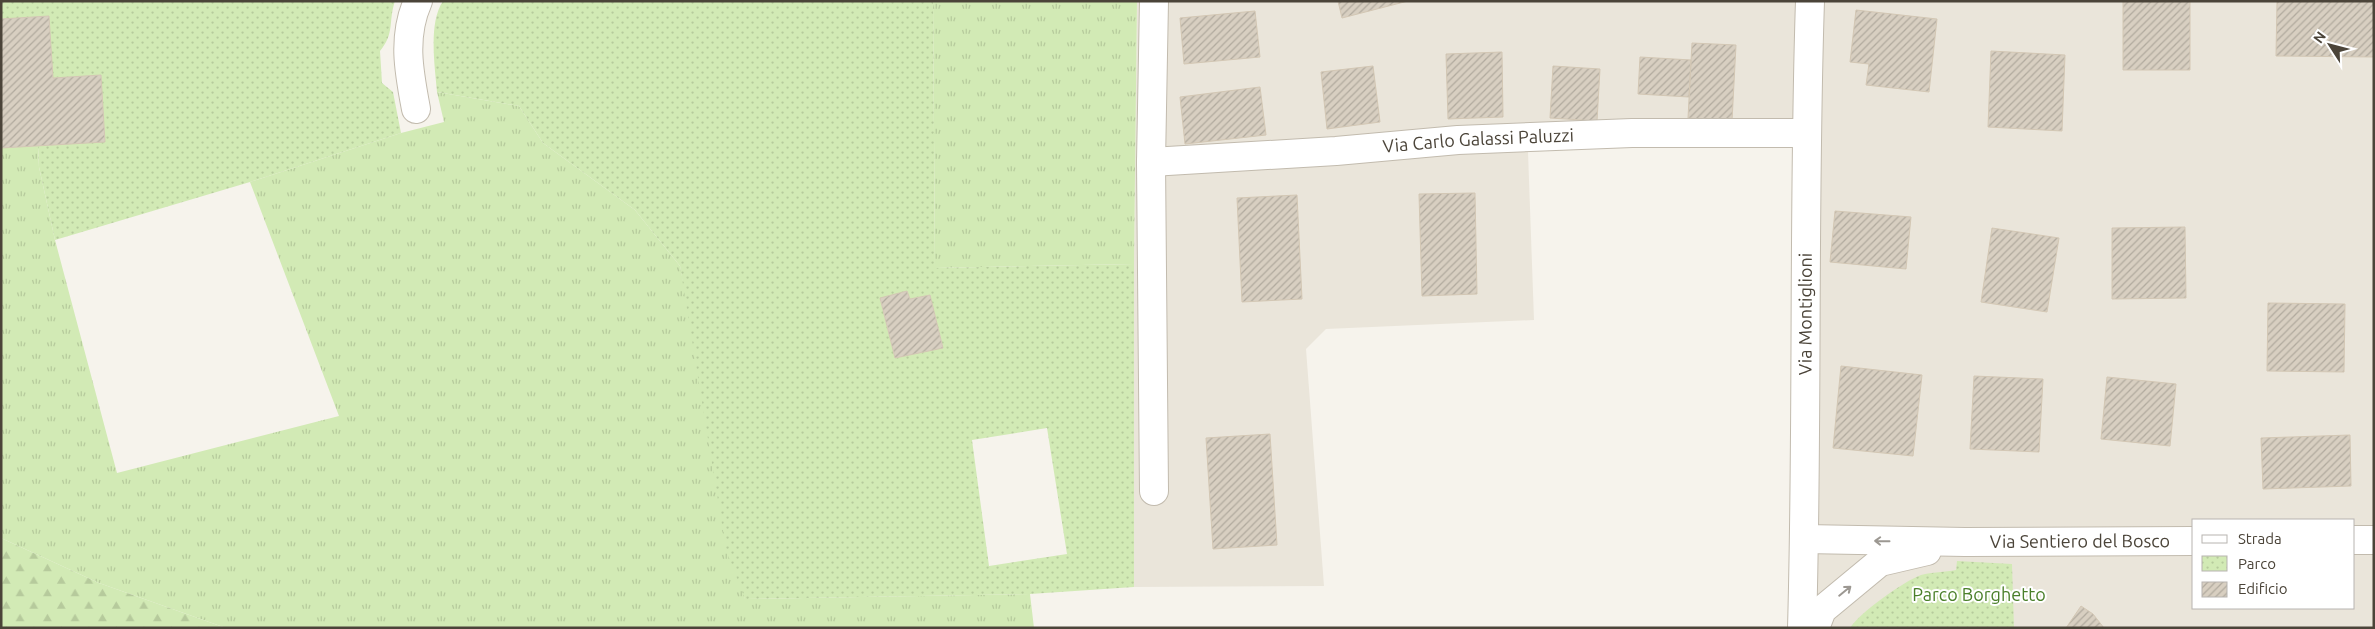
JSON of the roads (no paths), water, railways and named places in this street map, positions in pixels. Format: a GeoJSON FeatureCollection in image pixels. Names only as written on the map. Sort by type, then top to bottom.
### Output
{"type":"FeatureCollection","features":[{"type":"Feature","properties":{"kind":"street"},"geometry":{"type":"LineString","coordinates":[[416,110],[409,72],[407,43],[412,14],[418,1]]}},
{"type":"Feature","properties":{"kind":"street"},"geometry":{"type":"LineString","coordinates":[[1154,1],[1151,162],[1154,492]]}},
{"type":"Feature","properties":{"kind":"street","name":"Via Montiglioni"},"geometry":{"type":"LineString","coordinates":[[1802,628],[1806,133],[1810,1]]}},
{"type":"Feature","properties":{"kind":"street","name":"Via Carlo Galassi Paluzzi"},"geometry":{"type":"LineString","coordinates":[[1151,162],[1336,151],[1468,140],[1632,133],[1806,133]]}},
{"type":"Feature","properties":{"kind":"street","name":"Via Sentiero del Bosco"},"geometry":{"type":"LineString","coordinates":[[1804,539],[1965,542],[2192,541]]}},
{"type":"Feature","properties":{"kind":"street"},"geometry":{"type":"LineString","coordinates":[[2355,540],[2374,540]]}},
{"type":"Feature","properties":{"kind":"street","name":"Via Sentiero del Bosco"},"geometry":{"type":"LineString","coordinates":[[1815,628],[1822,610],[1880,562],[1965,542]]}},
{"type":"Feature","properties":{"kind":"park label","name":"Parco Borghetto"},"geometry":{"type":"Point","coordinates":[1979,595]}}]}
